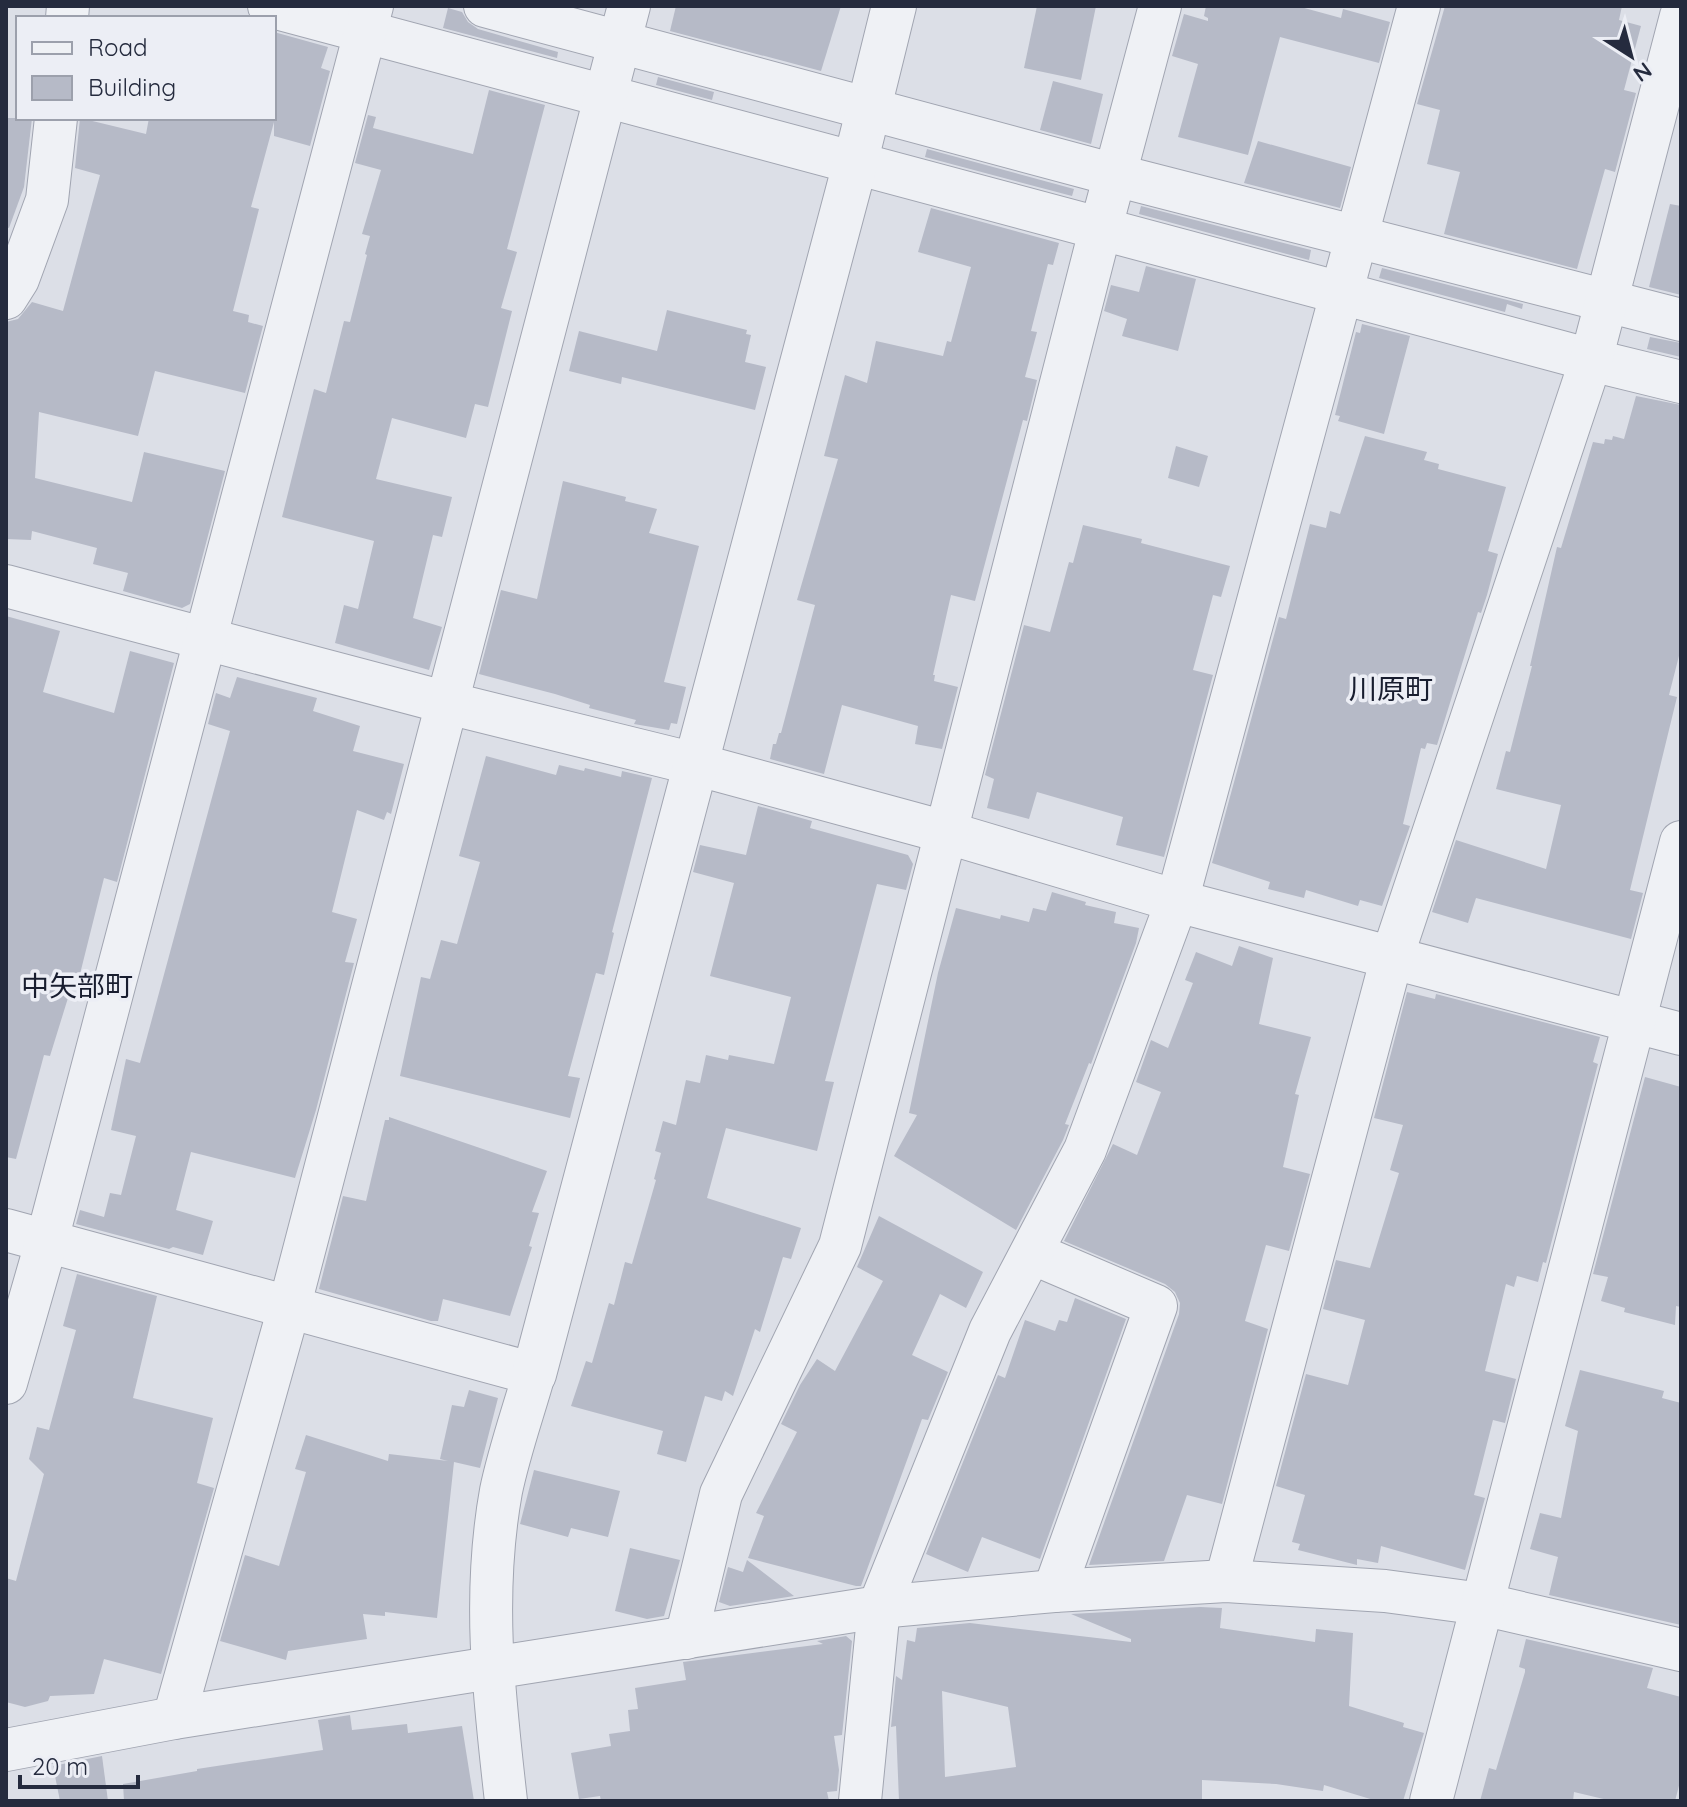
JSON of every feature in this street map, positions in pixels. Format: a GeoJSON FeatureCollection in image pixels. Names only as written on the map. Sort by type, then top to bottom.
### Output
{"type":"FeatureCollection","features":[{"type":"Feature","properties":{"kind":"street"},"geometry":{"type":"LineString","coordinates":[[269,6],[368,18],[606,94],[855,164],[1681,382]]}},
{"type":"Feature","properties":{"kind":"street"},"geometry":{"type":"LineString","coordinates":[[485,6],[624,24],[867,108],[1681,320]]}},
{"type":"Feature","properties":{"kind":"street"},"geometry":{"type":"LineString","coordinates":[[506,1801],[491,1669],[490,1585],[502,1491],[855,164],[894,6]]}},
{"type":"Feature","properties":{"kind":"street"},"geometry":{"type":"LineString","coordinates":[[686,1638],[721,1494],[840,1246],[1160,6]]}},
{"type":"Feature","properties":{"kind":"street"},"geometry":{"type":"LineString","coordinates":[[860,1801],[879,1607],[990,1331],[1085,1150],[1177,901],[1419,6]]}},
{"type":"Feature","properties":{"kind":"street"},"geometry":{"type":"LineString","coordinates":[[1226,1581],[1392,957],[1591,360],[1681,16]]}},
{"type":"Feature","properties":{"kind":"street"},"geometry":{"type":"LineString","coordinates":[[6,1383],[47,1240],[368,18]]}},
{"type":"Feature","properties":{"kind":"street"},"geometry":{"type":"LineString","coordinates":[[174,1718],[289,1308],[624,24]]}},
{"type":"Feature","properties":{"kind":"street"},"geometry":{"type":"LineString","coordinates":[[6,298],[18,279],[47,200],[56,120]]}},
{"type":"Feature","properties":{"kind":"street"},"geometry":{"type":"LineString","coordinates":[[6,586],[204,640],[695,764],[945,832],[1177,901],[1681,1034]]}},
{"type":"Feature","properties":{"kind":"street"},"geometry":{"type":"LineString","coordinates":[[1431,1801],[1681,842]]}},
{"type":"Feature","properties":{"kind":"street"},"geometry":{"type":"LineString","coordinates":[[6,1230],[534,1374]]}},
{"type":"Feature","properties":{"kind":"street"},"geometry":{"type":"LineString","coordinates":[[1032,1253],[1156,1306],[1054,1591]]}},
{"type":"Feature","properties":{"kind":"street"},"geometry":{"type":"LineString","coordinates":[[6,1750],[174,1718],[879,1607],[1054,1591],[1226,1581],[1385,1591],[1482,1604],[1681,1650]]}},
{"type":"Feature","properties":{"kind":"building"},"geometry":{"type":"Polygon","coordinates":[[[676,6],[841,6],[821,71],[670,31],[676,6]]]}},
{"type":"Feature","properties":{"kind":"building"},"geometry":{"type":"Polygon","coordinates":[[[1037,6],[1096,6],[1081,80],[1024,68],[1037,6]]]}},
{"type":"Feature","properties":{"kind":"building"},"geometry":{"type":"Polygon","coordinates":[[[1206,6],[1297,6],[1341,18],[1343,9],[1390,22],[1379,63],[1280,37],[1248,155],[1178,137],[1198,64],[1172,56],[1184,14],[1208,21],[1204,16],[1206,6]]]}},
{"type":"Feature","properties":{"kind":"building"},"geometry":{"type":"Polygon","coordinates":[[[1445,6],[1622,6],[1619,20],[1641,26],[1624,90],[1636,93],[1615,172],[1605,169],[1577,269],[1444,234],[1460,172],[1427,164],[1440,110],[1417,104],[1445,6]]]}},
{"type":"Feature","properties":{"kind":"building"},"geometry":{"type":"Polygon","coordinates":[[[448,8],[462,12],[468,22],[478,29],[558,52],[557,58],[443,28],[448,8]]]}},
{"type":"Feature","properties":{"kind":"building"},"geometry":{"type":"Polygon","coordinates":[[[276,33],[328,47],[321,68],[330,71],[310,146],[274,136],[274,122],[251,207],[259,209],[233,311],[249,315],[248,322],[263,326],[245,393],[155,371],[138,436],[39,412],[35,478],[132,502],[144,452],[225,471],[190,604],[182,608],[123,591],[128,573],[93,564],[97,548],[32,531],[31,540],[6,539],[6,322],[18,319],[32,302],[63,311],[100,175],[75,168],[80,120],[146,134],[149,120],[276,120],[276,33]]]}},
{"type":"Feature","properties":{"kind":"building"},"geometry":{"type":"Polygon","coordinates":[[[658,77],[714,92],[712,100],[656,85],[658,77]]]}},
{"type":"Feature","properties":{"kind":"building"},"geometry":{"type":"Polygon","coordinates":[[[1053,81],[1103,94],[1091,144],[1040,130],[1053,81]]]}},
{"type":"Feature","properties":{"kind":"building"},"geometry":{"type":"Polygon","coordinates":[[[489,90],[545,105],[507,249],[517,252],[501,308],[512,311],[488,407],[475,404],[466,438],[392,418],[376,479],[452,497],[442,537],[433,535],[413,618],[442,627],[429,670],[335,643],[344,605],[358,609],[374,541],[282,517],[314,389],[326,393],[344,321],[350,322],[367,255],[370,236],[362,234],[381,170],[355,163],[368,115],[376,117],[373,128],[473,154],[489,90]]]}},
{"type":"Feature","properties":{"kind":"building"},"geometry":{"type":"Polygon","coordinates":[[[6,118],[32,120],[24,187],[9,228],[6,227],[6,118]]]}},
{"type":"Feature","properties":{"kind":"building"},"geometry":{"type":"Polygon","coordinates":[[[1258,141],[1351,167],[1340,208],[1244,183],[1258,141]]]}},
{"type":"Feature","properties":{"kind":"building"},"geometry":{"type":"Polygon","coordinates":[[[927,149],[1074,189],[1072,196],[925,157],[927,149]]]}},
{"type":"Feature","properties":{"kind":"building"},"geometry":{"type":"Polygon","coordinates":[[[1670,204],[1681,206],[1681,295],[1649,287],[1670,204]]]}},
{"type":"Feature","properties":{"kind":"building"},"geometry":{"type":"Polygon","coordinates":[[[1141,206],[1311,250],[1309,260],[1139,214],[1141,206]]]}},
{"type":"Feature","properties":{"kind":"building"},"geometry":{"type":"Polygon","coordinates":[[[931,208],[1059,243],[1053,265],[1048,264],[1031,331],[1037,332],[1025,377],[1037,380],[1027,421],[1023,420],[975,601],[951,595],[933,675],[934,681],[958,687],[942,749],[915,744],[918,726],[842,705],[824,774],[770,759],[773,744],[776,744],[781,733],[815,605],[797,600],[838,459],[824,456],[845,375],[867,383],[876,341],[943,356],[947,341],[951,342],[971,267],[918,252],[931,208]]]}},
{"type":"Feature","properties":{"kind":"building"},"geometry":{"type":"Polygon","coordinates":[[[1146,266],[1196,279],[1178,351],[1122,336],[1127,319],[1104,311],[1111,285],[1139,292],[1146,266]]]}},
{"type":"Feature","properties":{"kind":"building"},"geometry":{"type":"Polygon","coordinates":[[[1382,268],[1523,304],[1522,309],[1507,304],[1505,312],[1379,278],[1382,268]]]}},
{"type":"Feature","properties":{"kind":"building"},"geometry":{"type":"Polygon","coordinates":[[[667,310],[747,330],[746,334],[751,335],[745,362],[766,367],[755,410],[622,377],[621,384],[569,371],[579,331],[657,351],[667,310]]]}},
{"type":"Feature","properties":{"kind":"building"},"geometry":{"type":"Polygon","coordinates":[[[1362,324],[1410,336],[1384,434],[1338,421],[1340,416],[1335,415],[1356,332],[1360,333],[1362,324]]]}},
{"type":"Feature","properties":{"kind":"building"},"geometry":{"type":"Polygon","coordinates":[[[1650,337],[1681,343],[1681,357],[1647,349],[1650,337]]]}},
{"type":"Feature","properties":{"kind":"building"},"geometry":{"type":"Polygon","coordinates":[[[1636,396],[1681,405],[1681,648],[1669,695],[1677,697],[1630,890],[1643,893],[1631,939],[1476,898],[1468,923],[1432,912],[1456,840],[1546,869],[1561,805],[1496,789],[1506,751],[1510,752],[1532,666],[1557,547],[1561,548],[1593,442],[1604,444],[1605,439],[1612,440],[1613,436],[1624,439],[1636,396]]]}},
{"type":"Feature","properties":{"kind":"building"},"geometry":{"type":"Polygon","coordinates":[[[1365,436],[1427,452],[1424,460],[1439,464],[1438,469],[1506,487],[1488,551],[1498,554],[1487,595],[1481,613],[1478,612],[1437,745],[1427,743],[1425,749],[1421,748],[1403,824],[1410,826],[1382,906],[1360,900],[1358,906],[1306,890],[1304,898],[1268,889],[1270,882],[1212,863],[1279,617],[1286,619],[1310,524],[1326,528],[1330,511],[1340,514],[1365,436]]]}},
{"type":"Feature","properties":{"kind":"building"},"geometry":{"type":"Polygon","coordinates":[[[1176,446],[1208,456],[1199,487],[1168,478],[1176,446]]]}},
{"type":"Feature","properties":{"kind":"building"},"geometry":{"type":"Polygon","coordinates":[[[563,481],[626,497],[625,501],[657,509],[649,533],[699,546],[664,682],[686,687],[677,724],[671,723],[669,730],[634,724],[636,720],[589,708],[590,705],[479,674],[501,590],[537,599],[563,481]]]}},
{"type":"Feature","properties":{"kind":"building"},"geometry":{"type":"Polygon","coordinates":[[[1083,525],[1230,566],[1221,597],[1213,595],[1193,670],[1213,675],[1164,857],[1116,845],[1123,817],[1037,792],[1029,819],[987,808],[994,779],[985,775],[1024,625],[1050,632],[1069,562],[1073,563],[1083,525]]]}},
{"type":"Feature","properties":{"kind":"building"},"geometry":{"type":"Polygon","coordinates":[[[6,616],[60,631],[43,692],[114,713],[130,651],[174,663],[117,882],[104,878],[77,986],[72,985],[50,1056],[44,1055],[16,1159],[6,1157],[6,616]]]}},
{"type":"Feature","properties":{"kind":"building"},"geometry":{"type":"Polygon","coordinates":[[[237,677],[317,698],[313,711],[360,726],[353,751],[404,764],[391,814],[387,812],[384,820],[357,810],[332,912],[357,919],[345,962],[354,963],[295,1178],[191,1152],[176,1210],[213,1221],[203,1255],[76,1224],[80,1210],[104,1217],[110,1193],[121,1195],[136,1136],[111,1130],[126,1059],[140,1063],[230,731],[208,724],[216,693],[230,698],[237,677]]]}},
{"type":"Feature","properties":{"kind":"building"},"geometry":{"type":"Polygon","coordinates":[[[486,756],[556,775],[559,765],[621,777],[622,771],[652,778],[612,932],[604,975],[596,973],[568,1076],[580,1078],[570,1118],[400,1076],[421,977],[430,979],[441,940],[457,944],[480,862],[459,856],[486,756]]]}},
{"type":"Feature","properties":{"kind":"building"},"geometry":{"type":"Polygon","coordinates":[[[758,806],[812,821],[810,828],[908,855],[913,864],[906,890],[877,884],[825,1081],[834,1082],[817,1151],[726,1128],[707,1198],[801,1228],[791,1259],[783,1257],[760,1332],[755,1329],[733,1396],[725,1391],[722,1401],[705,1396],[686,1462],[657,1454],[663,1431],[571,1406],[586,1361],[592,1363],[609,1303],[614,1305],[625,1262],[632,1264],[656,1180],[661,1153],[655,1151],[663,1121],[676,1125],[686,1080],[700,1083],[706,1055],[728,1060],[729,1055],[774,1064],[791,997],[710,976],[734,883],[693,872],[700,845],[746,855],[758,806]]]}},
{"type":"Feature","properties":{"kind":"building"},"geometry":{"type":"Polygon","coordinates":[[[1052,892],[1086,902],[1085,905],[1116,912],[1114,923],[1139,928],[1091,1064],[1065,1124],[1069,1125],[1063,1140],[1016,1230],[894,1156],[917,1115],[909,1113],[938,973],[956,908],[1000,919],[1001,915],[1029,922],[1033,908],[1046,911],[1052,892]]]}},
{"type":"Feature","properties":{"kind":"building"},"geometry":{"type":"Polygon","coordinates":[[[1239,946],[1273,958],[1259,1024],[1311,1037],[1295,1094],[1299,1095],[1283,1167],[1310,1174],[1289,1251],[1266,1245],[1245,1321],[1268,1329],[1222,1504],[1187,1495],[1164,1561],[1089,1565],[1179,1314],[1180,1303],[1175,1292],[1165,1284],[1064,1241],[1113,1144],[1137,1155],[1161,1092],[1136,1082],[1151,1040],[1168,1048],[1193,983],[1185,980],[1196,952],[1232,966],[1239,946]]]}},
{"type":"Feature","properties":{"kind":"building"},"geometry":{"type":"Polygon","coordinates":[[[1407,992],[1435,999],[1436,994],[1600,1037],[1593,1062],[1598,1064],[1546,1263],[1543,1262],[1538,1282],[1517,1276],[1514,1287],[1506,1284],[1485,1371],[1516,1379],[1505,1423],[1493,1420],[1474,1495],[1485,1498],[1465,1570],[1381,1546],[1378,1563],[1357,1559],[1357,1565],[1298,1550],[1300,1544],[1292,1542],[1305,1495],[1276,1486],[1306,1374],[1348,1385],[1365,1320],[1323,1309],[1336,1260],[1370,1268],[1399,1173],[1390,1170],[1403,1125],[1374,1118],[1407,992]]]}},
{"type":"Feature","properties":{"kind":"building"},"geometry":{"type":"Polygon","coordinates":[[[1645,1077],[1681,1087],[1681,1307],[1676,1306],[1675,1325],[1624,1312],[1625,1308],[1601,1301],[1608,1277],[1593,1274],[1645,1077]]]}},
{"type":"Feature","properties":{"kind":"building"},"geometry":{"type":"Polygon","coordinates":[[[389,1117],[547,1171],[532,1212],[539,1213],[529,1246],[532,1247],[510,1316],[443,1299],[438,1321],[431,1321],[319,1289],[343,1196],[366,1201],[385,1120],[389,1117]]]}},
{"type":"Feature","properties":{"kind":"building"},"geometry":{"type":"Polygon","coordinates":[[[879,1216],[983,1272],[966,1308],[940,1294],[912,1355],[948,1372],[928,1420],[922,1419],[861,1586],[856,1586],[748,1558],[764,1516],[756,1513],[797,1432],[781,1424],[800,1385],[817,1359],[835,1371],[883,1281],[857,1267],[879,1216]]]}},
{"type":"Feature","properties":{"kind":"building"},"geometry":{"type":"Polygon","coordinates":[[[77,1274],[157,1296],[133,1398],[213,1418],[197,1483],[214,1488],[161,1674],[104,1659],[94,1694],[50,1696],[48,1701],[25,1707],[6,1702],[6,1578],[16,1581],[44,1474],[29,1459],[37,1427],[49,1430],[76,1330],[63,1326],[77,1274]]]}},
{"type":"Feature","properties":{"kind":"building"},"geometry":{"type":"Polygon","coordinates":[[[1075,1298],[1126,1319],[1040,1559],[982,1537],[968,1572],[926,1554],[998,1375],[1005,1378],[1025,1320],[1055,1331],[1059,1320],[1067,1322],[1075,1298]]]}},
{"type":"Feature","properties":{"kind":"building"},"geometry":{"type":"Polygon","coordinates":[[[1580,1370],[1664,1391],[1662,1398],[1681,1403],[1681,1625],[1549,1595],[1558,1557],[1530,1549],[1540,1513],[1561,1518],[1578,1431],[1565,1426],[1580,1370]]]}},
{"type":"Feature","properties":{"kind":"building"},"geometry":{"type":"Polygon","coordinates":[[[469,1390],[498,1398],[480,1468],[454,1462],[437,1618],[385,1612],[385,1616],[363,1614],[367,1639],[288,1651],[286,1660],[220,1641],[245,1555],[279,1566],[306,1472],[295,1469],[306,1435],[388,1461],[389,1454],[448,1461],[440,1459],[452,1405],[464,1407],[469,1390]]]}},
{"type":"Feature","properties":{"kind":"building"},"geometry":{"type":"Polygon","coordinates":[[[534,1470],[620,1491],[608,1537],[571,1528],[568,1537],[520,1524],[534,1470]]]}},
{"type":"Feature","properties":{"kind":"building"},"geometry":{"type":"Polygon","coordinates":[[[630,1548],[680,1560],[664,1616],[647,1619],[615,1611],[630,1548]]]}},
{"type":"Feature","properties":{"kind":"building"},"geometry":{"type":"Polygon","coordinates":[[[747,1560],[794,1596],[730,1606],[719,1602],[728,1567],[743,1572],[747,1560]]]}},
{"type":"Feature","properties":{"kind":"building"},"geometry":{"type":"Polygon","coordinates":[[[1222,1608],[1220,1628],[1315,1642],[1316,1629],[1353,1633],[1349,1706],[1404,1723],[1403,1727],[1424,1733],[1403,1801],[1377,1801],[1324,1785],[1323,1791],[1276,1784],[1202,1780],[1202,1801],[899,1801],[896,1726],[891,1727],[896,1676],[902,1680],[907,1640],[915,1642],[917,1628],[970,1623],[1131,1642],[1131,1639],[1071,1614],[1222,1608]],[[942,1691],[945,1777],[1016,1767],[1008,1707],[942,1691]]]}},
{"type":"Feature","properties":{"kind":"building"},"geometry":{"type":"Polygon","coordinates":[[[846,1636],[852,1641],[842,1735],[834,1736],[839,1770],[837,1791],[827,1792],[829,1801],[601,1801],[600,1796],[579,1799],[571,1753],[611,1746],[609,1734],[630,1731],[628,1710],[638,1709],[635,1688],[686,1680],[683,1662],[823,1644],[817,1641],[846,1636]]]}},
{"type":"Feature","properties":{"kind":"building"},"geometry":{"type":"Polygon","coordinates":[[[1526,1639],[1653,1668],[1647,1688],[1681,1697],[1681,1778],[1675,1801],[1612,1801],[1574,1792],[1573,1801],[1480,1801],[1489,1768],[1496,1770],[1525,1672],[1519,1667],[1526,1639]]]}},
{"type":"Feature","properties":{"kind":"building"},"geometry":{"type":"Polygon","coordinates":[[[350,1715],[352,1730],[407,1724],[408,1733],[462,1726],[474,1801],[124,1801],[123,1784],[323,1750],[318,1720],[350,1715]]]}},
{"type":"Feature","properties":{"kind":"building"},"geometry":{"type":"Polygon","coordinates":[[[102,1756],[108,1801],[60,1801],[53,1766],[102,1756]]]}},
{"type":"Feature","properties":{"kind":"district","name":"川原町"},"geometry":{"type":"Point","coordinates":[1391,688]}},
{"type":"Feature","properties":{"kind":"district","name":"中矢部町"},"geometry":{"type":"Point","coordinates":[77,985]}}]}
